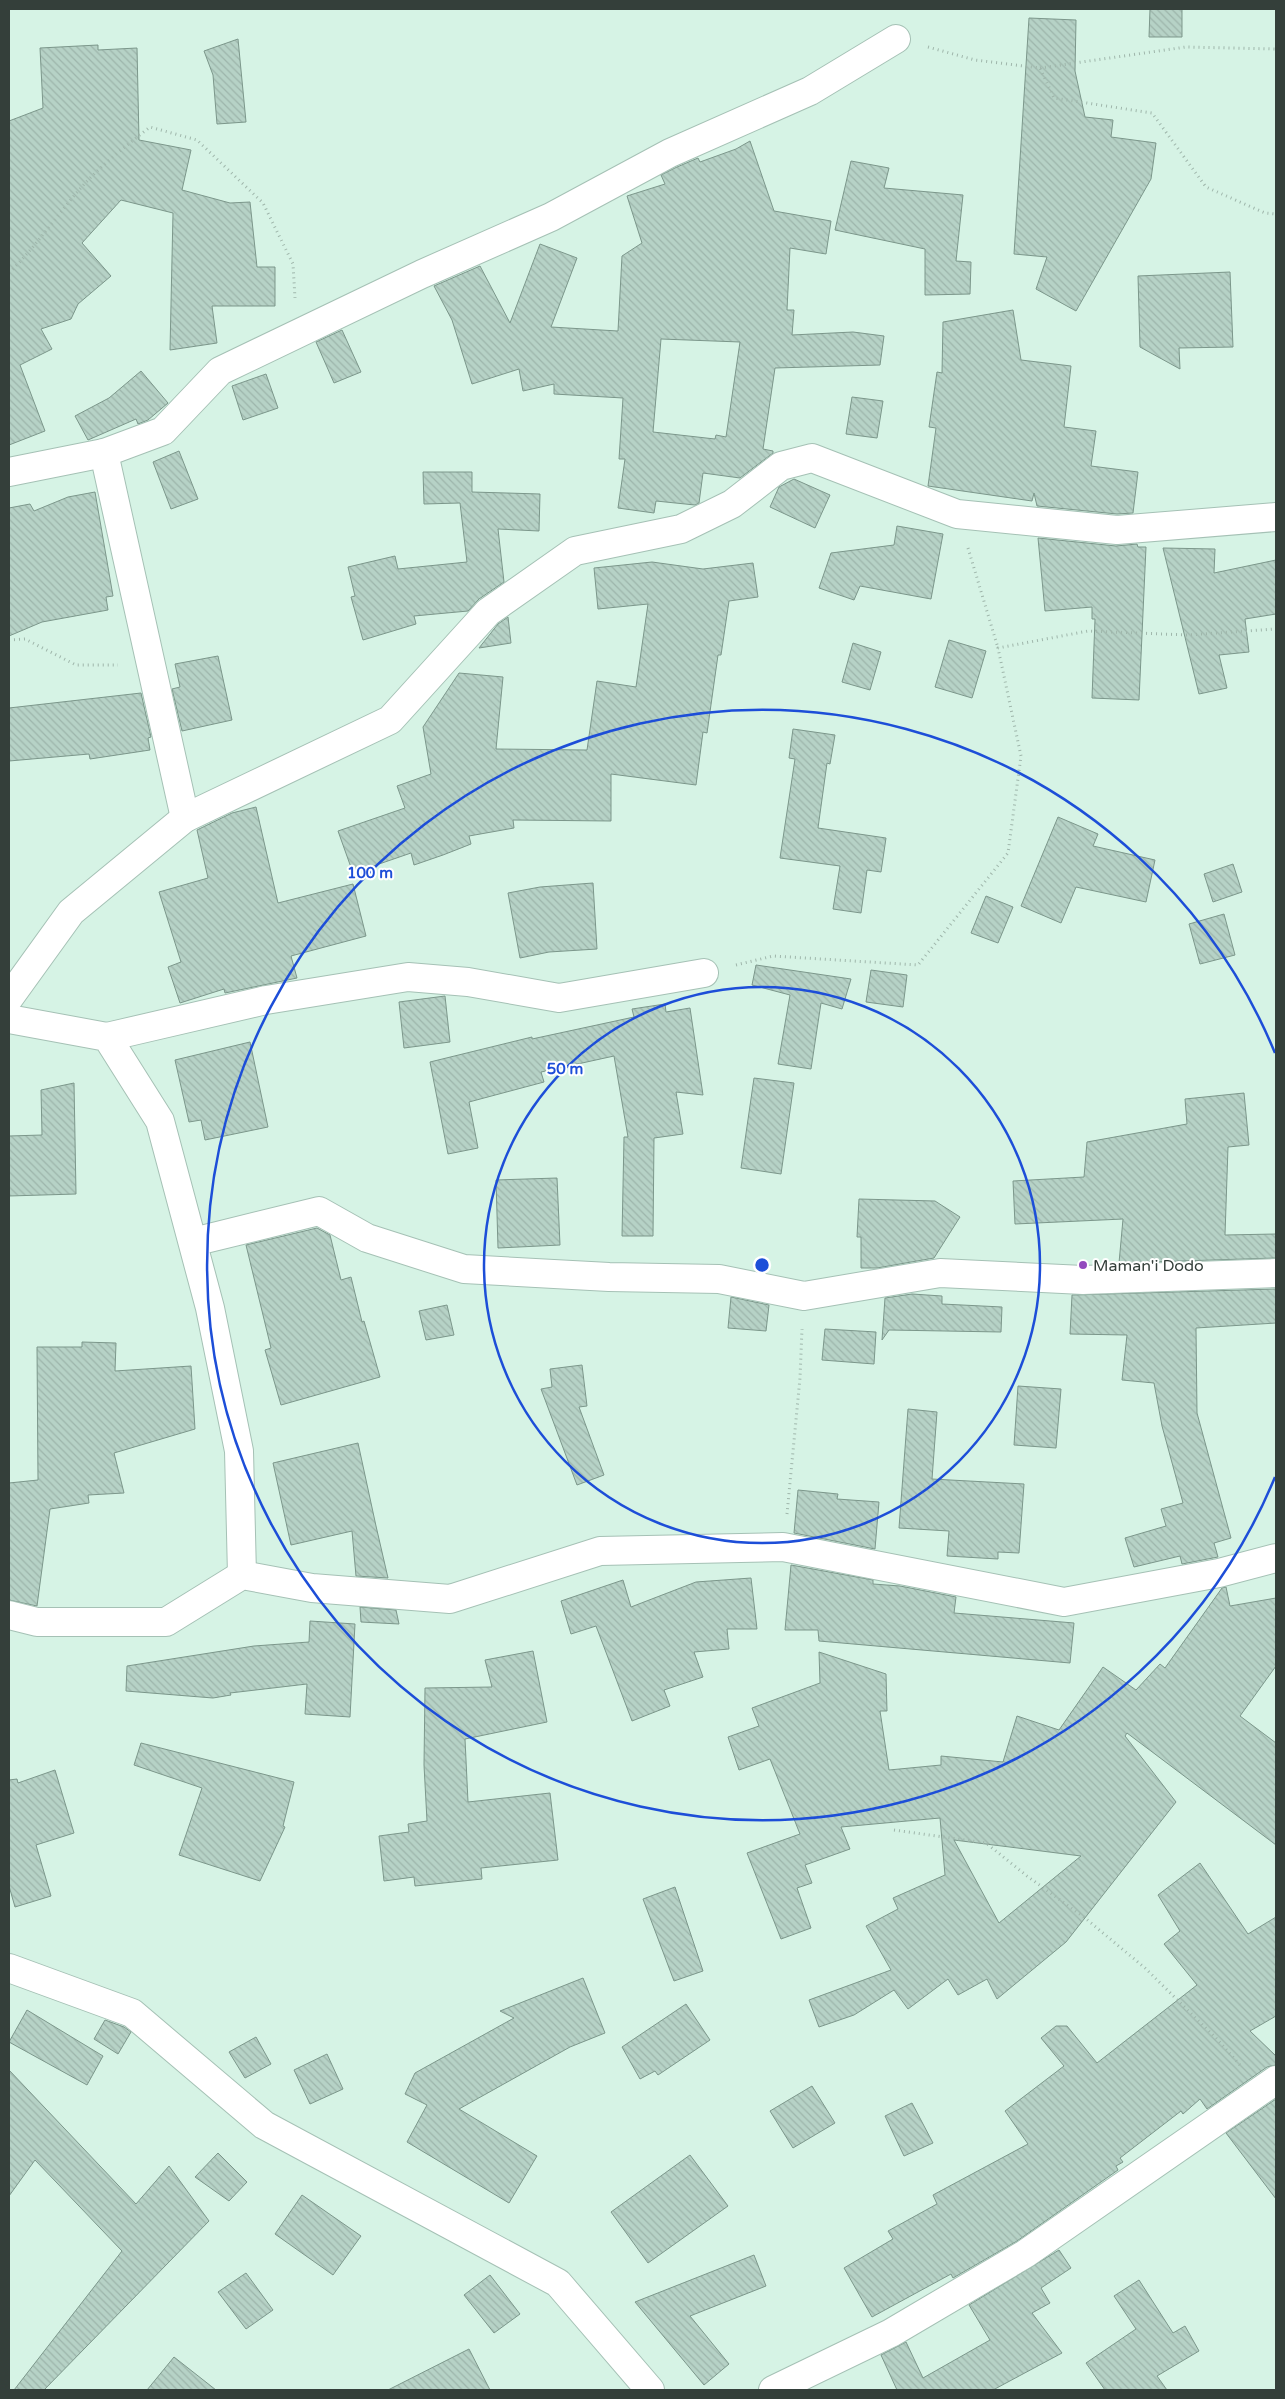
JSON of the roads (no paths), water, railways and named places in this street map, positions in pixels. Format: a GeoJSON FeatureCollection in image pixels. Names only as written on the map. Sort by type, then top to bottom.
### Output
{"type":"FeatureCollection","features":[{"type":"Feature","properties":{"kind":"street"},"geometry":{"type":"LineString","coordinates":[[9,472],[104,453],[163,431],[220,371],[422,274],[551,217],[670,153],[810,91],[896,39]]}},
{"type":"Feature","properties":{"kind":"street"},"geometry":{"type":"LineString","coordinates":[[104,453],[185,818]]}},
{"type":"Feature","properties":{"kind":"street"},"geometry":{"type":"LineString","coordinates":[[9,998],[71,912],[185,818],[390,720],[488,612],[575,551],[681,529],[732,504],[781,466],[812,458],[957,514],[1117,530],[1276,517]]}},
{"type":"Feature","properties":{"kind":"street"},"geometry":{"type":"LineString","coordinates":[[9,1019],[107,1037],[266,1000],[408,977],[468,982],[559,998],[704,973]]}},
{"type":"Feature","properties":{"kind":"street"},"geometry":{"type":"LineString","coordinates":[[107,1037],[160,1121],[210,1308],[239,1451],[242,1575]]}},
{"type":"Feature","properties":{"kind":"street"},"geometry":{"type":"LineString","coordinates":[[193,1242],[319,1211],[367,1238],[464,1268],[609,1277],[719,1279],[804,1296],[940,1273],[1083,1280],[1276,1273]]}},
{"type":"Feature","properties":{"kind":"street"},"geometry":{"type":"LineString","coordinates":[[9,1615],[37,1622],[166,1622],[242,1575],[312,1588],[450,1599],[600,1551],[783,1547],[1064,1602],[1219,1573],[1276,1558]]}},
{"type":"Feature","properties":{"kind":"street"},"geometry":{"type":"LineString","coordinates":[[9,1968],[132,2013],[264,2125],[558,2283],[650,2390]]}},
{"type":"Feature","properties":{"kind":"street"},"geometry":{"type":"LineString","coordinates":[[773,2390],[891,2333],[1026,2254],[1269,2086]]}},
{"type":"Feature","properties":{"kind":"place","name":"Maman'i Dodo"},"geometry":{"type":"Point","coordinates":[1083,1265]}}]}
